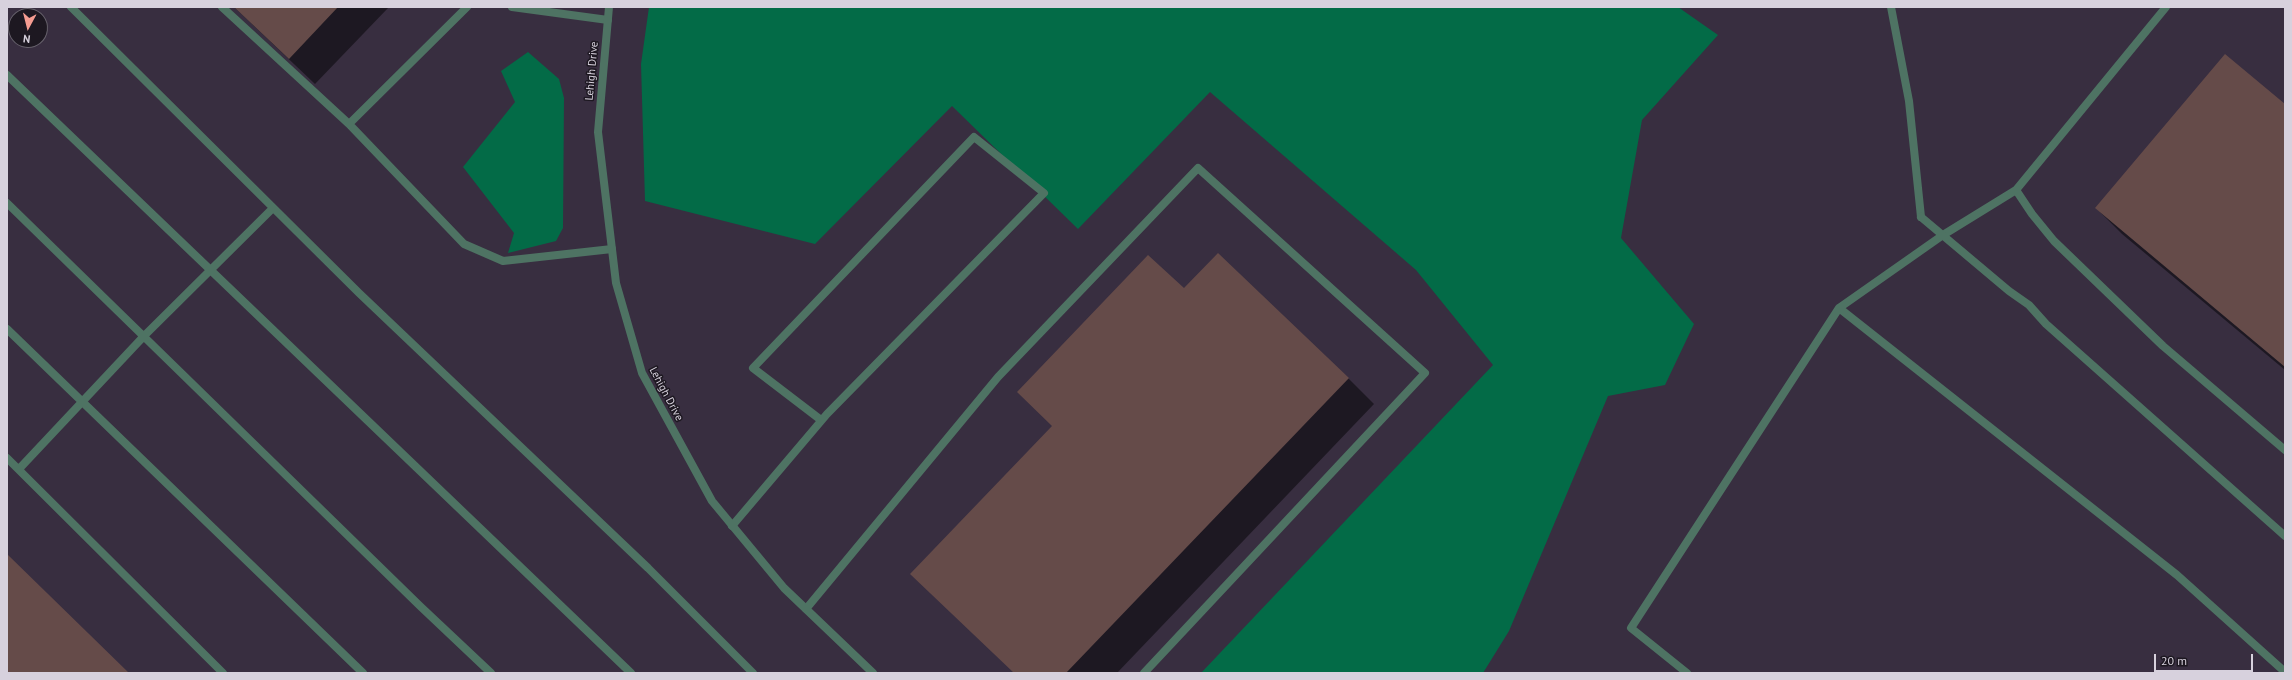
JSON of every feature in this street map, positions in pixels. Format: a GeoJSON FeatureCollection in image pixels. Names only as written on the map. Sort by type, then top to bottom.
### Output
{"type":"FeatureCollection","features":[{"type":"Feature","properties":{"kind":"street"},"geometry":{"type":"LineString","coordinates":[[71,7],[358,293],[648,568],[753,673]]}},
{"type":"Feature","properties":{"kind":"street"},"geometry":{"type":"LineString","coordinates":[[222,7],[348,124],[464,244],[503,262],[612,249]]}},
{"type":"Feature","properties":{"kind":"street"},"geometry":{"type":"LineString","coordinates":[[348,124],[467,7]]}},
{"type":"Feature","properties":{"kind":"street"},"geometry":{"type":"LineString","coordinates":[[512,7],[608,20]]}},
{"type":"Feature","properties":{"kind":"street","name":"Lehigh Drive"},"geometry":{"type":"LineString","coordinates":[[609,7],[598,132],[616,283],[642,373],[712,501],[784,588],[874,673]]}},
{"type":"Feature","properties":{"kind":"street"},"geometry":{"type":"LineString","coordinates":[[1892,7],[1909,101],[1921,217],[2029,306],[2046,324],[2285,536]]}},
{"type":"Feature","properties":{"kind":"street"},"geometry":{"type":"LineString","coordinates":[[1687,673],[1631,628],[1839,308],[1943,235],[2016,190],[2166,7]]}},
{"type":"Feature","properties":{"kind":"street"},"geometry":{"type":"LineString","coordinates":[[7,75],[631,673]]}},
{"type":"Feature","properties":{"kind":"street"},"geometry":{"type":"LineString","coordinates":[[732,526],[822,420],[1044,193],[974,137],[753,368],[822,420]]}},
{"type":"Feature","properties":{"kind":"street"},"geometry":{"type":"LineString","coordinates":[[806,609],[998,377],[1198,168],[1425,373],[1144,673]]}},
{"type":"Feature","properties":{"kind":"street"},"geometry":{"type":"LineString","coordinates":[[2016,190],[2032,214],[2054,241],[2163,346],[2285,450]]}},
{"type":"Feature","properties":{"kind":"street"},"geometry":{"type":"LineString","coordinates":[[7,203],[420,606],[491,673]]}},
{"type":"Feature","properties":{"kind":"street"},"geometry":{"type":"LineString","coordinates":[[19,469],[144,336],[273,208]]}},
{"type":"Feature","properties":{"kind":"street"},"geometry":{"type":"LineString","coordinates":[[1839,308],[2177,575],[2285,672]]}},
{"type":"Feature","properties":{"kind":"street"},"geometry":{"type":"LineString","coordinates":[[7,329],[362,673]]}},
{"type":"Feature","properties":{"kind":"street"},"geometry":{"type":"LineString","coordinates":[[7,458],[224,673]]}},
{"type":"Feature","properties":{"kind":"green space"},"geometry":{"type":"Polygon","coordinates":[[[649,7],[1678,7],[1718,35],[1642,120],[1621,238],[1694,324],[1665,385],[1608,396],[1509,631],[1483,673],[1201,673],[1493,365],[1416,270],[1210,92],[1078,229],[952,106],[815,244],[645,201],[641,64],[649,7]]]}},
{"type":"Feature","properties":{"kind":"green space"},"geometry":{"type":"Polygon","coordinates":[[[528,52],[559,79],[564,98],[563,228],[556,241],[508,253],[514,233],[463,167],[515,102],[501,71],[528,52]]]}},
{"type":"Feature","properties":{"kind":"building"},"geometry":{"type":"Polygon","coordinates":[[[234,7],[338,7],[289,59],[234,7]]]}},
{"type":"Feature","properties":{"kind":"building"},"geometry":{"type":"Polygon","coordinates":[[[2225,54],[2285,104],[2285,367],[2095,208],[2225,54]]]}},
{"type":"Feature","properties":{"kind":"building"},"geometry":{"type":"Polygon","coordinates":[[[1218,253],[1349,378],[1066,673],[1014,673],[910,574],[1052,426],[1017,392],[1148,255],[1184,288],[1218,253]]]}},
{"type":"Feature","properties":{"kind":"building"},"geometry":{"type":"Polygon","coordinates":[[[7,554],[129,673],[7,673],[7,554]]]}}]}
